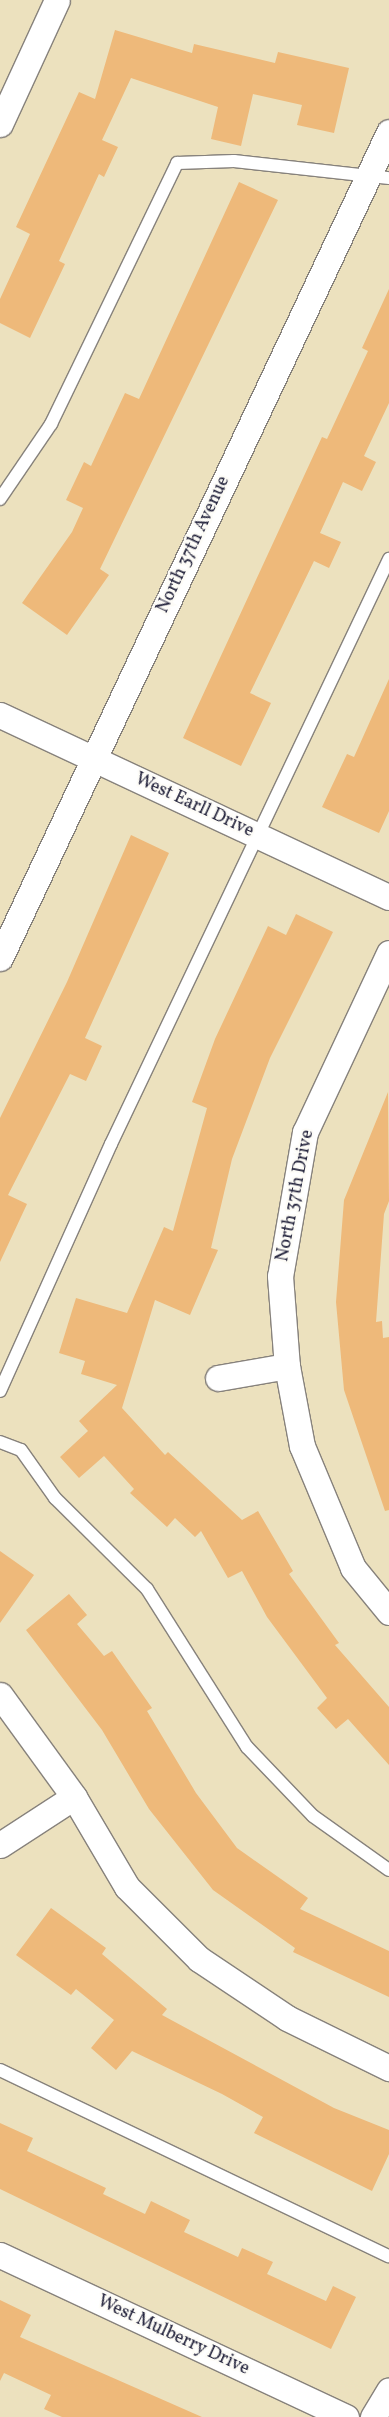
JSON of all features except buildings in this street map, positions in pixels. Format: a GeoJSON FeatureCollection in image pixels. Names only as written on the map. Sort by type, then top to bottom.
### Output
{"type":"FeatureCollection","features":[{"type":"Feature","properties":{"kind":"street"},"geometry":{"type":"LineString","coordinates":[[0,124],[57,0]]}},
{"type":"Feature","properties":{"kind":"street","name":"North 37th Avenue"},"geometry":{"type":"LineString","coordinates":[[0,958],[93,759],[378,178],[389,132]]}},
{"type":"Feature","properties":{"kind":"street","name":"West Earll Drive"},"geometry":{"type":"LineString","coordinates":[[0,715],[389,897]]}},
{"type":"Feature","properties":{"kind":"street","name":"North 37th Drive"},"geometry":{"type":"LineString","coordinates":[[389,953],[305,1132],[280,1276],[287,1366],[302,1446],[353,1568],[389,1612]]}},
{"type":"Feature","properties":{"kind":"street"},"geometry":{"type":"LineString","coordinates":[[218,1378],[287,1366]]}},
{"type":"Feature","properties":{"kind":"street"},"geometry":{"type":"LineString","coordinates":[[0,1694],[74,1797],[127,1887],[199,1959],[288,2018],[389,2068]]}},
{"type":"Feature","properties":{"kind":"street"},"geometry":{"type":"LineString","coordinates":[[0,1845],[74,1797]]}},
{"type":"Feature","properties":{"kind":"street","name":"West Mulberry Drive"},"geometry":{"type":"LineString","coordinates":[[0,2255],[346,2417]]}},
{"type":"Feature","properties":{"kind":"street"},"geometry":{"type":"LineString","coordinates":[[373,2417],[389,2390]]}},
{"type":"Feature","properties":{"kind":"lane"},"geometry":{"type":"LineString","coordinates":[[0,499],[51,424],[177,163],[234,160],[378,178]]}},
{"type":"Feature","properties":{"kind":"lane"},"geometry":{"type":"LineString","coordinates":[[0,1390],[256,835],[389,559]]}},
{"type":"Feature","properties":{"kind":"lane"},"geometry":{"type":"LineString","coordinates":[[0,1442],[21,1450],[55,1498],[147,1589],[246,1746],[313,1816],[389,1870]]}},
{"type":"Feature","properties":{"kind":"lane"},"geometry":{"type":"LineString","coordinates":[[0,2070],[389,2256]]}}]}
